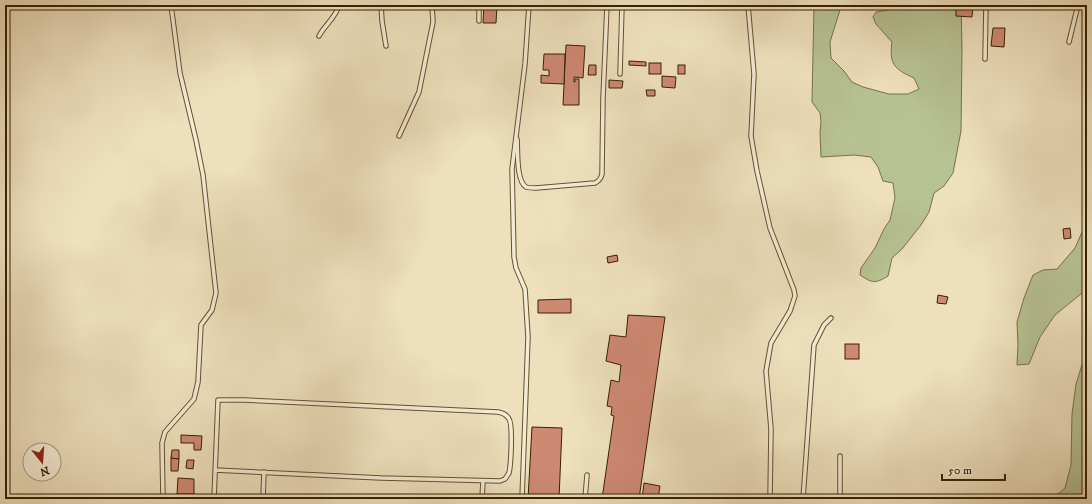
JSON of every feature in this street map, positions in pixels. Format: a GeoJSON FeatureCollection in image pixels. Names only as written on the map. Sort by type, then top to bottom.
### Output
{"type":"FeatureCollection","features":[{"type":"Feature","properties":{"kind":"lane"},"geometry":{"type":"LineString","coordinates":[[163,499],[162,443],[165,432],[194,399],[198,382],[201,324],[212,310],[216,293],[215,271],[203,175],[180,73],[171,5]]}},
{"type":"Feature","properties":{"kind":"lane"},"geometry":{"type":"LineString","coordinates":[[319,36],[322,29],[335,13],[339,5]]}},
{"type":"Feature","properties":{"kind":"lane"},"geometry":{"type":"LineString","coordinates":[[381,5],[386,46]]}},
{"type":"Feature","properties":{"kind":"lane"},"geometry":{"type":"LineString","coordinates":[[399,136],[419,92],[433,22],[432,5]]}},
{"type":"Feature","properties":{"kind":"lane"},"geometry":{"type":"LineString","coordinates":[[479,5],[479,21]]}},
{"type":"Feature","properties":{"kind":"lane"},"geometry":{"type":"LineString","coordinates":[[522,499],[528,338],[525,289],[516,268],[514,257],[512,169],[525,64],[529,5]]}},
{"type":"Feature","properties":{"kind":"lane"},"geometry":{"type":"LineString","coordinates":[[517,129],[518,168],[523,184],[527,188],[595,183],[601,178],[607,5]]}},
{"type":"Feature","properties":{"kind":"lane"},"geometry":{"type":"LineString","coordinates":[[620,74],[622,5]]}},
{"type":"Feature","properties":{"kind":"lane"},"geometry":{"type":"LineString","coordinates":[[748,5],[754,74],[751,136],[770,228],[795,296],[790,311],[771,343],[766,371],[771,429],[770,499]]}},
{"type":"Feature","properties":{"kind":"lane"},"geometry":{"type":"LineString","coordinates":[[985,59],[986,5]]}},
{"type":"Feature","properties":{"kind":"lane"},"geometry":{"type":"LineString","coordinates":[[1069,42],[1078,5]]}},
{"type":"Feature","properties":{"kind":"lane"},"geometry":{"type":"LineString","coordinates":[[804,499],[814,345],[824,325],[831,318]]}},
{"type":"Feature","properties":{"kind":"lane"},"geometry":{"type":"LineString","coordinates":[[214,499],[215,470],[218,400],[503,413],[508,417],[511,425],[509,473],[500,481],[215,470]]}},
{"type":"Feature","properties":{"kind":"lane"},"geometry":{"type":"LineString","coordinates":[[840,456],[840,499]]}},
{"type":"Feature","properties":{"kind":"lane"},"geometry":{"type":"LineString","coordinates":[[263,499],[264,472]]}},
{"type":"Feature","properties":{"kind":"lane"},"geometry":{"type":"LineString","coordinates":[[585,499],[587,475]]}},
{"type":"Feature","properties":{"kind":"lane"},"geometry":{"type":"LineString","coordinates":[[482,499],[483,481]]}},
{"type":"Feature","properties":{"kind":"green space"},"geometry":{"type":"Polygon","coordinates":[[[814,5],[838,5],[840,10],[830,42],[831,58],[844,71],[852,82],[863,87],[889,94],[908,94],[919,89],[914,78],[902,72],[894,65],[891,56],[892,42],[876,24],[873,17],[876,12],[889,10],[889,5],[961,5],[961,131],[953,173],[944,186],[934,193],[929,212],[921,225],[902,249],[892,258],[888,276],[874,282],[860,275],[861,268],[875,248],[890,220],[895,198],[893,183],[883,181],[878,167],[871,157],[854,155],[821,157],[820,113],[812,102],[814,5]]]}},
{"type":"Feature","properties":{"kind":"green space"},"geometry":{"type":"Polygon","coordinates":[[[1086,223],[1087,289],[1055,315],[1040,337],[1029,364],[1017,365],[1017,322],[1033,275],[1043,270],[1057,269],[1075,248],[1086,223]]]}},
{"type":"Feature","properties":{"kind":"green space"},"geometry":{"type":"Polygon","coordinates":[[[1087,349],[1087,499],[1052,499],[1065,488],[1071,465],[1072,414],[1076,384],[1087,349]]]}},
{"type":"Feature","properties":{"kind":"building"},"geometry":{"type":"Polygon","coordinates":[[[484,5],[497,5],[496,23],[483,23],[484,5]]]}},
{"type":"Feature","properties":{"kind":"building"},"geometry":{"type":"Polygon","coordinates":[[[956,5],[973,5],[972,17],[956,16],[956,5]]]}},
{"type":"Feature","properties":{"kind":"building"},"geometry":{"type":"Polygon","coordinates":[[[993,28],[1005,28],[1004,47],[991,46],[993,28]]]}},
{"type":"Feature","properties":{"kind":"building"},"geometry":{"type":"Polygon","coordinates":[[[566,45],[585,46],[583,78],[574,77],[574,82],[575,79],[579,79],[579,105],[563,105],[566,45]]]}},
{"type":"Feature","properties":{"kind":"building"},"geometry":{"type":"Polygon","coordinates":[[[544,54],[565,54],[564,84],[541,83],[541,75],[549,76],[549,70],[543,70],[544,54]]]}},
{"type":"Feature","properties":{"kind":"building"},"geometry":{"type":"Polygon","coordinates":[[[629,61],[646,62],[646,66],[629,65],[629,61]]]}},
{"type":"Feature","properties":{"kind":"building"},"geometry":{"type":"Polygon","coordinates":[[[649,63],[661,63],[661,74],[649,74],[649,63]]]}},
{"type":"Feature","properties":{"kind":"building"},"geometry":{"type":"Polygon","coordinates":[[[589,65],[596,65],[596,75],[588,75],[589,65]]]}},
{"type":"Feature","properties":{"kind":"building"},"geometry":{"type":"Polygon","coordinates":[[[678,65],[685,65],[685,74],[678,74],[678,65]]]}},
{"type":"Feature","properties":{"kind":"building"},"geometry":{"type":"Polygon","coordinates":[[[662,76],[676,77],[675,88],[662,87],[662,76]]]}},
{"type":"Feature","properties":{"kind":"building"},"geometry":{"type":"Polygon","coordinates":[[[609,80],[623,81],[622,88],[609,88],[609,80]]]}},
{"type":"Feature","properties":{"kind":"building"},"geometry":{"type":"Polygon","coordinates":[[[646,90],[655,90],[655,96],[647,96],[646,90]]]}},
{"type":"Feature","properties":{"kind":"building"},"geometry":{"type":"Polygon","coordinates":[[[1070,228],[1071,238],[1064,239],[1063,229],[1070,228]]]}},
{"type":"Feature","properties":{"kind":"building"},"geometry":{"type":"Polygon","coordinates":[[[617,255],[618,261],[608,263],[607,257],[617,255]]]}},
{"type":"Feature","properties":{"kind":"building"},"geometry":{"type":"Polygon","coordinates":[[[938,295],[948,297],[946,304],[937,303],[938,295]]]}},
{"type":"Feature","properties":{"kind":"building"},"geometry":{"type":"Polygon","coordinates":[[[571,299],[571,313],[538,313],[538,300],[571,299]]]}},
{"type":"Feature","properties":{"kind":"building"},"geometry":{"type":"Polygon","coordinates":[[[628,315],[665,317],[639,499],[602,499],[614,416],[611,415],[612,407],[607,406],[611,380],[619,382],[621,365],[606,361],[610,335],[626,337],[628,315]]]}},
{"type":"Feature","properties":{"kind":"building"},"geometry":{"type":"Polygon","coordinates":[[[845,344],[859,344],[859,359],[845,359],[845,344]]]}},
{"type":"Feature","properties":{"kind":"building"},"geometry":{"type":"Polygon","coordinates":[[[532,427],[562,428],[559,499],[528,499],[532,427]]]}},
{"type":"Feature","properties":{"kind":"building"},"geometry":{"type":"Polygon","coordinates":[[[181,435],[202,436],[201,450],[194,450],[194,443],[181,443],[181,435]]]}},
{"type":"Feature","properties":{"kind":"building"},"geometry":{"type":"Polygon","coordinates":[[[172,450],[179,450],[179,459],[171,458],[172,450]]]}},
{"type":"Feature","properties":{"kind":"building"},"geometry":{"type":"Polygon","coordinates":[[[171,458],[179,459],[178,471],[171,471],[171,458]]]}},
{"type":"Feature","properties":{"kind":"building"},"geometry":{"type":"Polygon","coordinates":[[[187,460],[194,460],[193,469],[186,468],[187,460]]]}},
{"type":"Feature","properties":{"kind":"building"},"geometry":{"type":"Polygon","coordinates":[[[178,478],[194,479],[194,494],[177,494],[178,478]]]}},
{"type":"Feature","properties":{"kind":"building"},"geometry":{"type":"Polygon","coordinates":[[[644,483],[660,486],[658,499],[642,499],[644,483]]]}}]}
